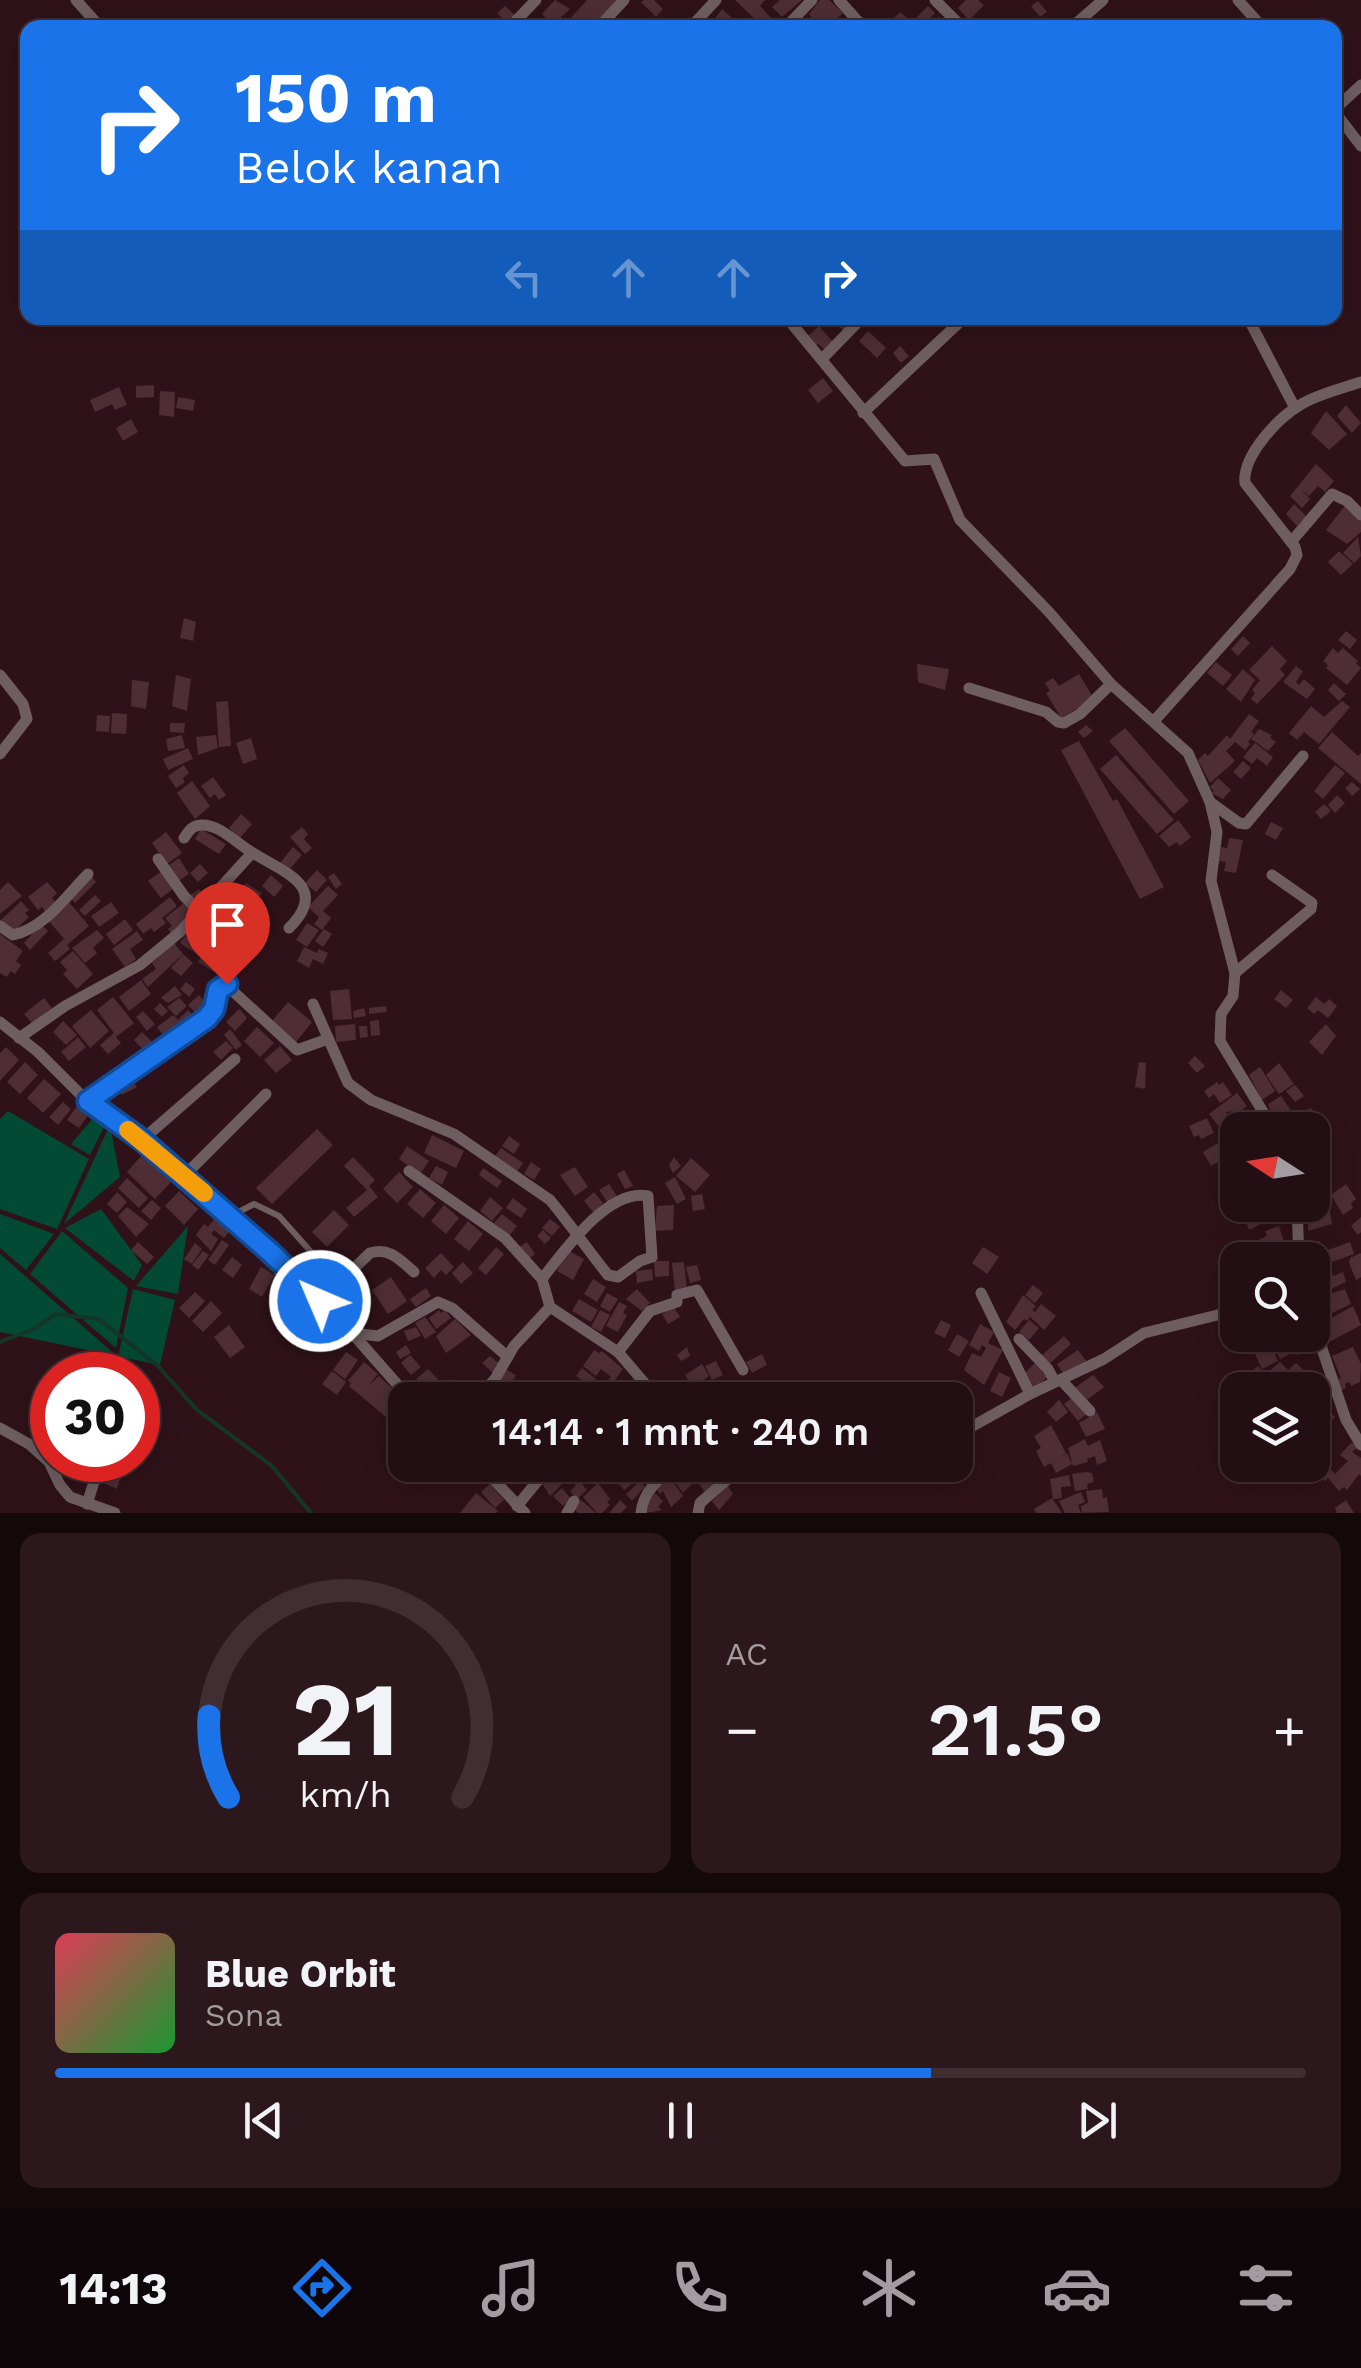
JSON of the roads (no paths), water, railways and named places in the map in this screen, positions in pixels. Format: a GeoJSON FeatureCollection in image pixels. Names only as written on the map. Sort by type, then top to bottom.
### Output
{"type":"FeatureCollection","features":[{"type":"Feature","properties":{"kind":"street"},"geometry":{"type":"LineString","coordinates":[[76,0],[94,20]]}},
{"type":"Feature","properties":{"kind":"street"},"geometry":{"type":"LineString","coordinates":[[517,20],[536,0]]}},
{"type":"Feature","properties":{"kind":"street"},"geometry":{"type":"LineString","coordinates":[[605,20],[624,0]]}},
{"type":"Feature","properties":{"kind":"street"},"geometry":{"type":"LineString","coordinates":[[697,20],[716,0]]}},
{"type":"Feature","properties":{"kind":"street"},"geometry":{"type":"LineString","coordinates":[[793,20],[812,0]]}},
{"type":"Feature","properties":{"kind":"street"},"geometry":{"type":"LineString","coordinates":[[839,0],[857,20]]}},
{"type":"Feature","properties":{"kind":"street"},"geometry":{"type":"LineString","coordinates":[[935,0],[955,20]]}},
{"type":"Feature","properties":{"kind":"street"},"geometry":{"type":"LineString","coordinates":[[1080,20],[1102,0]]}},
{"type":"Feature","properties":{"kind":"street"},"geometry":{"type":"LineString","coordinates":[[1238,0],[1257,20]]}},
{"type":"Feature","properties":{"kind":"street"},"geometry":{"type":"LineString","coordinates":[[1342,104],[1361,85]]}},
{"type":"Feature","properties":{"kind":"street"},"geometry":{"type":"LineString","coordinates":[[1342,120],[1361,146]]}},
{"type":"Feature","properties":{"kind":"street"},"geometry":{"type":"LineString","coordinates":[[794,325],[904,461],[934,459],[960,520],[1049,612],[1111,684],[1187,751],[1210,802],[1217,832],[1212,883],[1235,973],[1233,996],[1221,1014],[1220,1041],[1263,1112]]}},
{"type":"Feature","properties":{"kind":"street"},"geometry":{"type":"LineString","coordinates":[[822,359],[855,325]]}},
{"type":"Feature","properties":{"kind":"street"},"geometry":{"type":"LineString","coordinates":[[863,413],[957,325]]}},
{"type":"Feature","properties":{"kind":"street"},"geometry":{"type":"LineString","coordinates":[[1252,325],[1295,408]]}},
{"type":"Feature","properties":{"kind":"street"},"geometry":{"type":"LineString","coordinates":[[1155,720],[1290,568],[1297,551],[1244,478],[1246,468],[1260,446],[1295,408],[1361,382]]}},
{"type":"Feature","properties":{"kind":"street"},"geometry":{"type":"LineString","coordinates":[[1291,542],[1329,495],[1347,501],[1361,515]]}},
{"type":"Feature","properties":{"kind":"street"},"geometry":{"type":"LineString","coordinates":[[0,675],[23,704],[28,719],[0,754]]}},
{"type":"Feature","properties":{"kind":"street"},"geometry":{"type":"LineString","coordinates":[[969,688],[1046,712],[1064,723],[1080,714],[1111,684]]}},
{"type":"Feature","properties":{"kind":"street"},"geometry":{"type":"LineString","coordinates":[[1210,802],[1246,824],[1304,756]]}},
{"type":"Feature","properties":{"kind":"street"},"geometry":{"type":"LineString","coordinates":[[184,838],[194,826],[206,825],[295,877],[304,890],[306,904],[289,928]]}},
{"type":"Feature","properties":{"kind":"street"},"geometry":{"type":"LineString","coordinates":[[19,1038],[98,986],[111,984],[140,965],[180,932],[252,852]]}},
{"type":"Feature","properties":{"kind":"street"},"geometry":{"type":"LineString","coordinates":[[158,860],[198,910]]}},
{"type":"Feature","properties":{"kind":"street"},"geometry":{"type":"LineString","coordinates":[[0,926],[12,935],[26,931],[63,903],[88,874]]}},
{"type":"Feature","properties":{"kind":"street"},"geometry":{"type":"LineString","coordinates":[[1235,973],[1311,910],[1308,897],[1272,875]]}},
{"type":"Feature","properties":{"kind":"street"},"geometry":{"type":"LineString","coordinates":[[88,1101],[207,1018],[214,1009],[218,990],[225,984],[297,1050],[328,1039]]}},
{"type":"Feature","properties":{"kind":"street"},"geometry":{"type":"LineString","coordinates":[[314,1004],[348,1083],[371,1100],[454,1134],[550,1200],[576,1235],[608,1275],[618,1277],[652,1257],[648,1196],[636,1195],[604,1210],[576,1235],[542,1280]]}},
{"type":"Feature","properties":{"kind":"street"},"geometry":{"type":"LineString","coordinates":[[0,1022],[88,1101],[142,1140],[230,1217],[320,1301],[396,1382]]}},
{"type":"Feature","properties":{"kind":"street"},"geometry":{"type":"LineString","coordinates":[[142,1140],[234,1059]]}},
{"type":"Feature","properties":{"kind":"street"},"geometry":{"type":"LineString","coordinates":[[184,1176],[266,1094]]}},
{"type":"Feature","properties":{"kind":"street"},"geometry":{"type":"LineString","coordinates":[[409,1171],[505,1238],[542,1280],[550,1307],[618,1352],[644,1382]]}},
{"type":"Feature","properties":{"kind":"street"},"geometry":{"type":"LineString","coordinates":[[320,1301],[370,1253],[378,1250],[392,1253],[414,1272]]}},
{"type":"Feature","properties":{"kind":"street"},"geometry":{"type":"LineString","coordinates":[[618,1352],[650,1311],[677,1302],[677,1295],[697,1290],[743,1370]]}},
{"type":"Feature","properties":{"kind":"street"},"geometry":{"type":"LineString","coordinates":[[981,1294],[1030,1394]]}},
{"type":"Feature","properties":{"kind":"street"},"geometry":{"type":"LineString","coordinates":[[352,1333],[378,1336],[438,1302],[452,1308],[508,1357]]}},
{"type":"Feature","properties":{"kind":"street"},"geometry":{"type":"LineString","coordinates":[[493,1382],[514,1346],[550,1307]]}},
{"type":"Feature","properties":{"kind":"street"},"geometry":{"type":"LineString","coordinates":[[973,1426],[1104,1360],[1144,1333],[1220,1314]]}},
{"type":"Feature","properties":{"kind":"street"},"geometry":{"type":"LineString","coordinates":[[1019,1339],[1090,1411]]}},
{"type":"Feature","properties":{"kind":"street"},"geometry":{"type":"LineString","coordinates":[[1323,1352],[1346,1420],[1361,1444]]}},
{"type":"Feature","properties":{"kind":"street"},"geometry":{"type":"LineString","coordinates":[[0,1428],[30,1444],[49,1462],[70,1496],[115,1513]]}},
{"type":"Feature","properties":{"kind":"street"},"geometry":{"type":"LineString","coordinates":[[87,1504],[94,1482]]}},
{"type":"Feature","properties":{"kind":"street"},"geometry":{"type":"LineString","coordinates":[[496,1482],[521,1509],[539,1482]]}},
{"type":"Feature","properties":{"kind":"street"},"geometry":{"type":"LineString","coordinates":[[640,1513],[644,1496],[657,1482]]}},
{"type":"Feature","properties":{"kind":"street"},"geometry":{"type":"LineString","coordinates":[[698,1513],[699,1504],[722,1482]]}},
{"type":"Feature","properties":{"kind":"street"},"geometry":{"type":"LineString","coordinates":[[566,1513],[574,1501]]}},
{"type":"Feature","properties":{"kind":"lane"},"geometry":{"type":"LineString","coordinates":[[230,1217],[247,1206],[264,1207],[296,1232],[338,1282]]}},
{"type":"Feature","properties":{"kind":"waterway"},"geometry":{"type":"LineString","coordinates":[[0,1342],[34,1329],[56,1314],[99,1319],[158,1366],[196,1409],[272,1466],[311,1513]]}}]}
